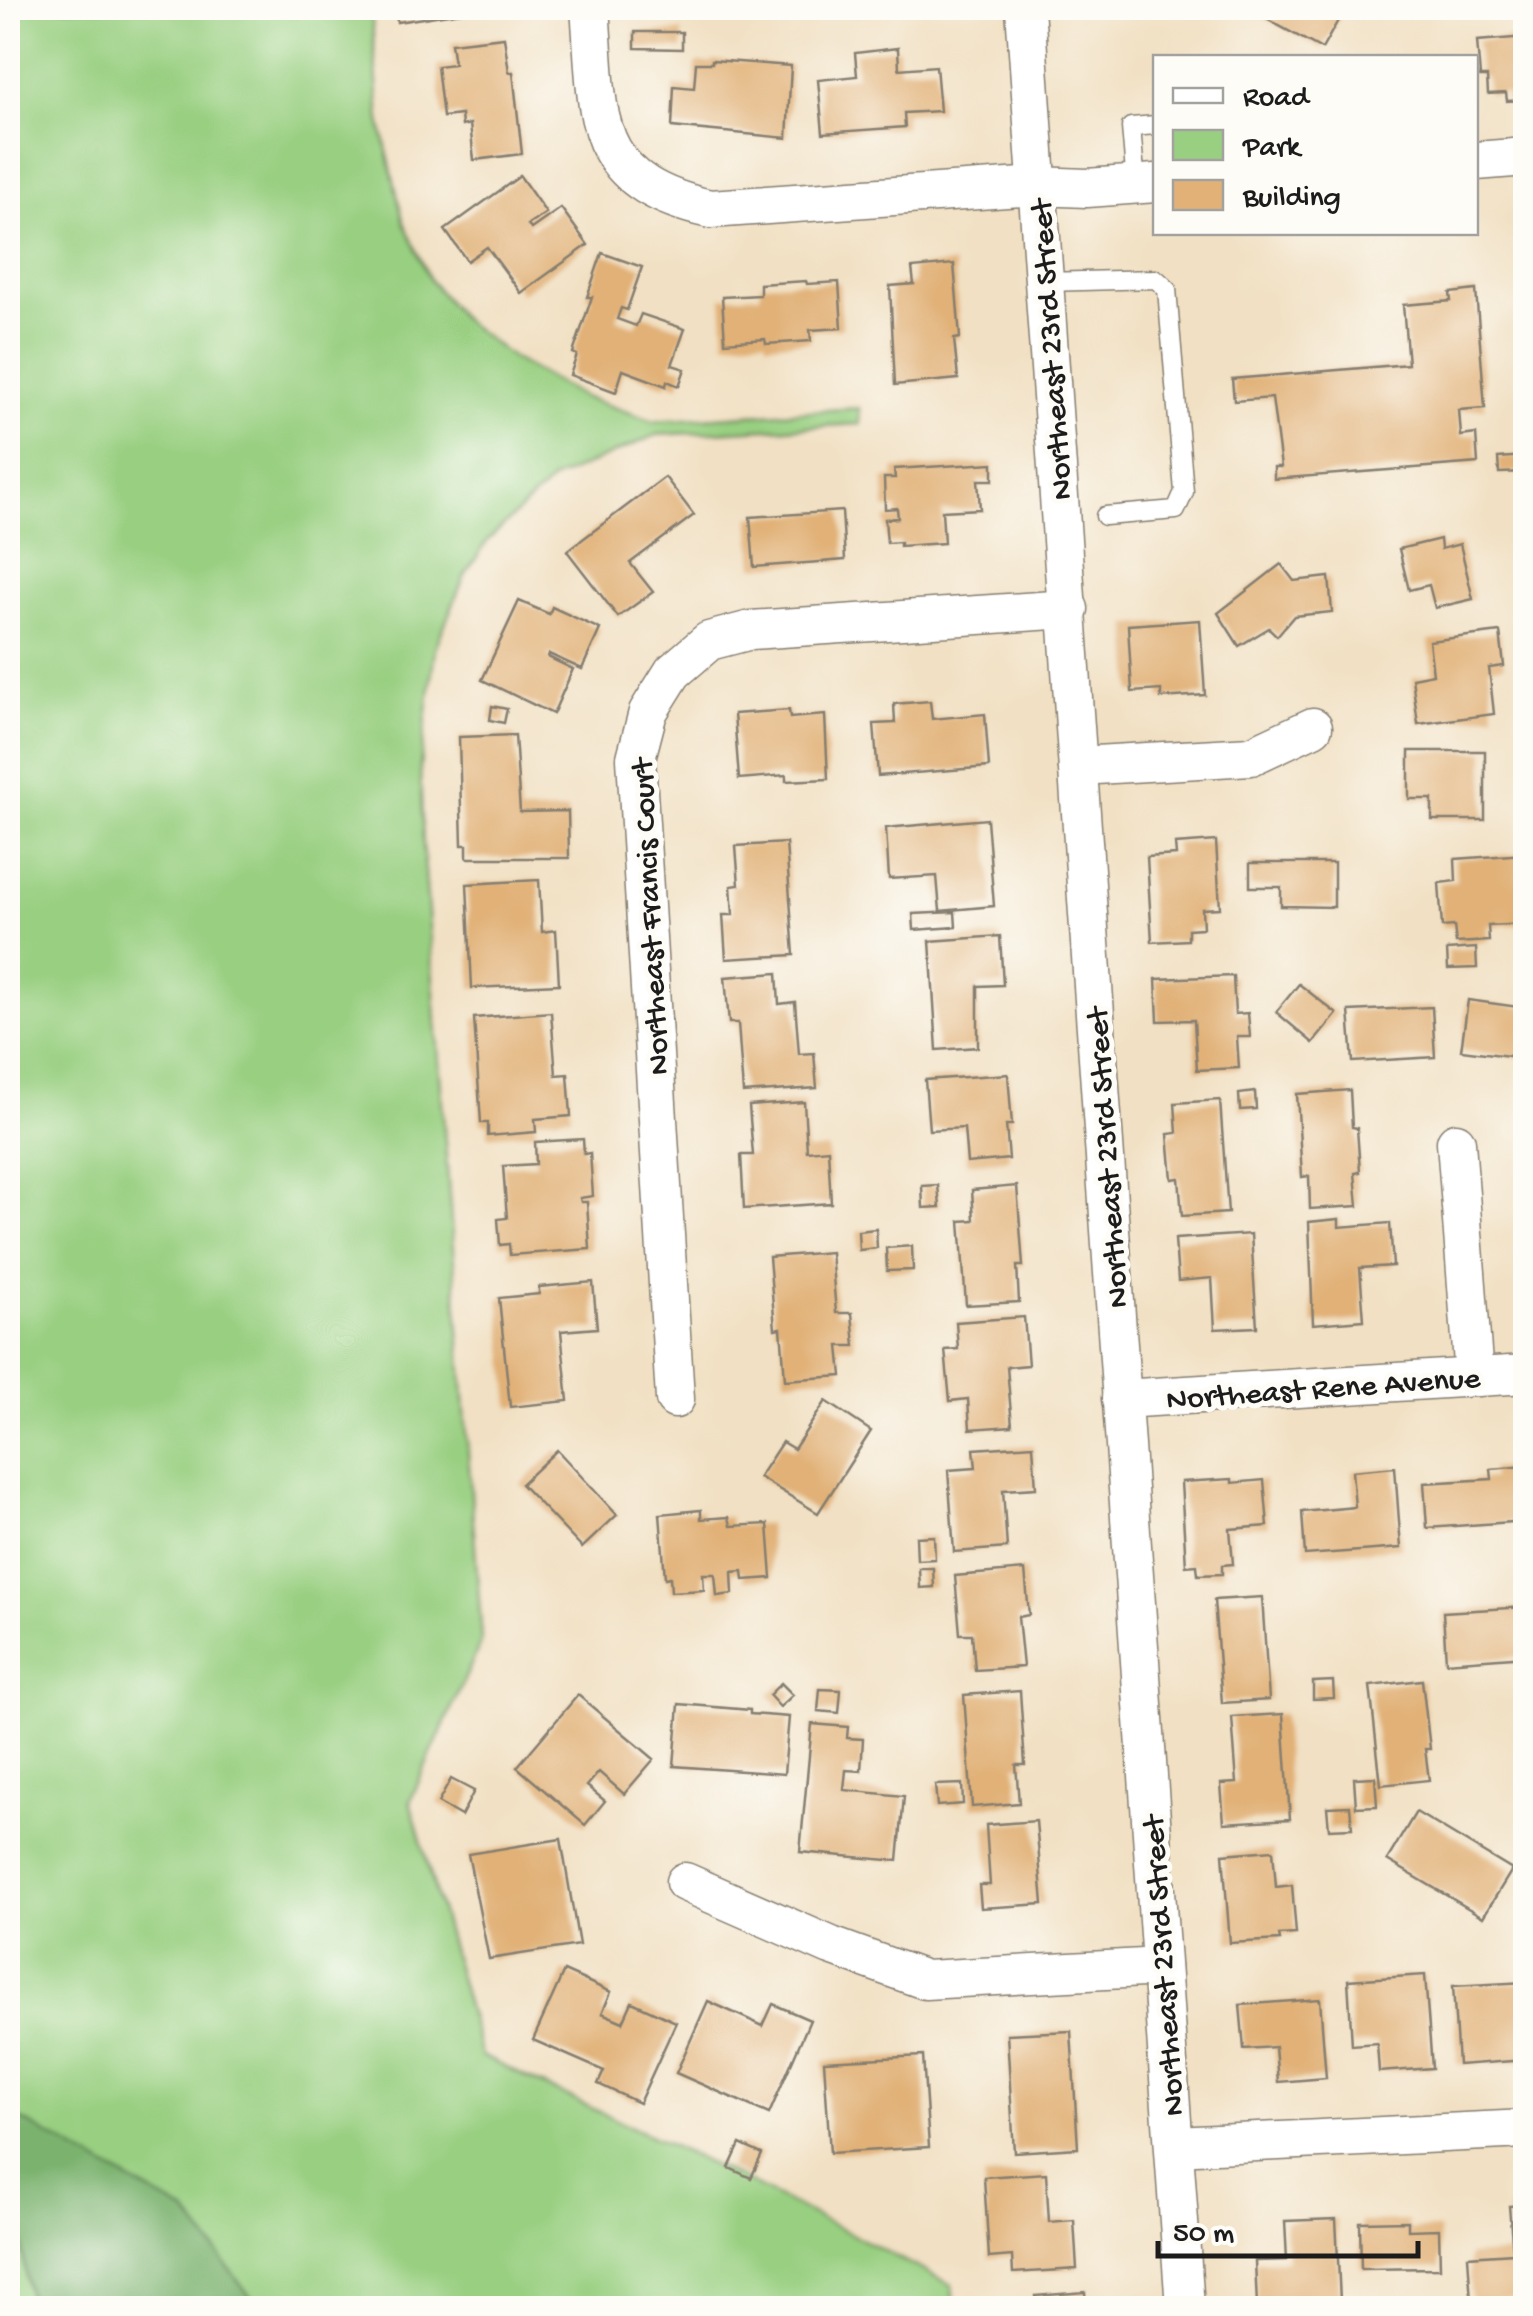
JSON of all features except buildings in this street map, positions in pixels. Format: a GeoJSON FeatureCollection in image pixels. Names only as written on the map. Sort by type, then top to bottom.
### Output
{"type":"FeatureCollection","features":[{"type":"Feature","properties":{"kind":"street"},"geometry":{"type":"LineString","coordinates":[[590,8],[600,121],[613,154],[637,181],[673,201],[710,209],[1037,186],[1146,184]]}},
{"type":"Feature","properties":{"kind":"street","name":"Northeast 23rd Street"},"geometry":{"type":"LineString","coordinates":[[1025,8],[1185,2308]]}},
{"type":"Feature","properties":{"kind":"street"},"geometry":{"type":"LineString","coordinates":[[1478,161],[1526,157]]}},
{"type":"Feature","properties":{"kind":"street","name":"Northeast Francis Court"},"geometry":{"type":"LineString","coordinates":[[676,1400],[636,758],[648,712],[673,672],[709,641],[751,630],[1068,609]]}},
{"type":"Feature","properties":{"kind":"street"},"geometry":{"type":"LineString","coordinates":[[1078,766],[1251,756],[1313,727]]}},
{"type":"Feature","properties":{"kind":"street"},"geometry":{"type":"LineString","coordinates":[[1456,1142],[1474,1377]]}},
{"type":"Feature","properties":{"kind":"street","name":"Northeast Rene Avenue"},"geometry":{"type":"LineString","coordinates":[[1121,1399],[1526,1374]]}},
{"type":"Feature","properties":{"kind":"street"},"geometry":{"type":"LineString","coordinates":[[685,1882],[831,1946],[925,1980],[1161,1967]]}},
{"type":"Feature","properties":{"kind":"street"},"geometry":{"type":"LineString","coordinates":[[1175,2146],[1526,2129]]}},
{"type":"Feature","properties":{"kind":"lane"},"geometry":{"type":"LineString","coordinates":[[1146,184],[1131,127],[1153,125]]}},
{"type":"Feature","properties":{"kind":"lane"},"geometry":{"type":"LineString","coordinates":[[1044,282],[1156,279],[1167,289],[1184,492],[1176,510],[1105,516]]}},
{"type":"Feature","properties":{"kind":"green space"},"geometry":{"type":"Polygon","coordinates":[[[8,8],[371,8],[380,120],[403,220],[430,280],[463,320],[514,359],[583,397],[654,421],[859,408],[860,424],[656,435],[552,480],[488,540],[465,575],[435,648],[420,767],[423,844],[482,1640],[410,1801],[481,2056],[738,2177],[952,2285],[954,2308],[8,2308],[8,8]]]}},
{"type":"Feature","properties":{"kind":"green space"},"geometry":{"type":"Polygon","coordinates":[[[8,2112],[187,2213],[259,2308],[30,2308],[16,2202],[8,2196],[8,2112]]]}}]}
